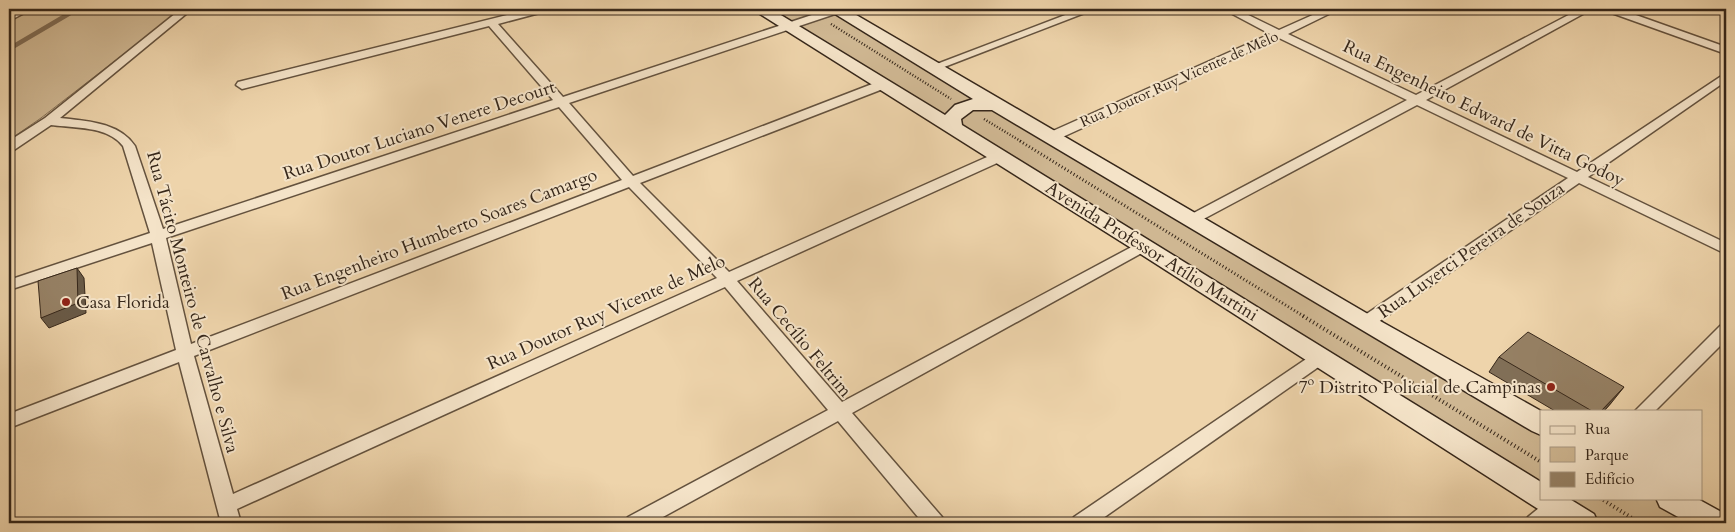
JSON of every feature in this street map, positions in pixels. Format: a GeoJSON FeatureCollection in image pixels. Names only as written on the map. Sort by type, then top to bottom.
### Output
{"type":"FeatureCollection","features":[{"type":"Feature","properties":{"kind":"main road","name":"Avenida Professor Atílio Martini"},"geometry":{"type":"LineString","coordinates":[[760,9],[1001,156],[1321,357],[1544,506],[1584,523]]}},
{"type":"Feature","properties":{"kind":"main road"},"geometry":{"type":"LineString","coordinates":[[833,11],[934,67],[956,95],[969,104],[999,105]]}},
{"type":"Feature","properties":{"kind":"main road"},"geometry":{"type":"LineString","coordinates":[[953,128],[952,118],[958,110],[956,95]]}},
{"type":"Feature","properties":{"kind":"main road"},"geometry":{"type":"LineString","coordinates":[[913,102],[930,104],[956,95],[999,105],[1365,323],[1540,423]]}},
{"type":"Feature","properties":{"kind":"main road"},"geometry":{"type":"LineString","coordinates":[[1670,500],[1687,523]]}},
{"type":"Feature","properties":{"kind":"main road"},"geometry":{"type":"LineString","coordinates":[[1673,500],[1715,523]]}},
{"type":"Feature","properties":{"kind":"street"},"geometry":{"type":"LineString","coordinates":[[9,18],[27,9]]}},
{"type":"Feature","properties":{"kind":"street"},"geometry":{"type":"LineString","coordinates":[[9,147],[49,121],[188,9]]}},
{"type":"Feature","properties":{"kind":"street"},"geometry":{"type":"LineString","coordinates":[[242,85],[543,9]]}},
{"type":"Feature","properties":{"kind":"street"},"geometry":{"type":"LineString","coordinates":[[934,67],[1090,9]]}},
{"type":"Feature","properties":{"kind":"street","name":"Rua Engenheiro Edward de Vitta Godoy"},"geometry":{"type":"LineString","coordinates":[[1228,9],[1726,249]]}},
{"type":"Feature","properties":{"kind":"street","name":"Rua Doutor Ruy Vicente de Melo"},"geometry":{"type":"LineString","coordinates":[[1051,136],[1334,9]]}},
{"type":"Feature","properties":{"kind":"street"},"geometry":{"type":"LineString","coordinates":[[1191,220],[1587,9]]}},
{"type":"Feature","properties":{"kind":"street"},"geometry":{"type":"LineString","coordinates":[[1610,9],[1726,51]]}},
{"type":"Feature","properties":{"kind":"street","name":"Rua Doutor Luciano Venere Decourt"},"geometry":{"type":"LineString","coordinates":[[9,286],[833,11]]}},
{"type":"Feature","properties":{"kind":"street","name":"Rua Cecílio Feltrim"},"geometry":{"type":"LineString","coordinates":[[492,23],[630,180],[728,280],[935,523]]}},
{"type":"Feature","properties":{"kind":"street","name":"Rua Luverci Pereira de Souza"},"geometry":{"type":"LineString","coordinates":[[1365,323],[1726,76]]}},
{"type":"Feature","properties":{"kind":"street","name":"Rua Engenheiro Humberto Soares Camargo"},"geometry":{"type":"LineString","coordinates":[[9,421],[630,180],[884,84]]}},
{"type":"Feature","properties":{"kind":"street","name":"Rua Tácito Monteiro de Carvalho e Silva"},"geometry":{"type":"LineString","coordinates":[[49,121],[110,131],[127,140],[158,236],[185,353],[231,523]]}},
{"type":"Feature","properties":{"kind":"street","name":"Rua Doutor Ruy Vicente de Melo"},"geometry":{"type":"LineString","coordinates":[[227,505],[1001,156]]}},
{"type":"Feature","properties":{"kind":"street"},"geometry":{"type":"LineString","coordinates":[[635,523],[1144,246]]}},
{"type":"Feature","properties":{"kind":"street"},"geometry":{"type":"LineString","coordinates":[[1645,410],[1726,330]]}},
{"type":"Feature","properties":{"kind":"street"},"geometry":{"type":"LineString","coordinates":[[1081,523],[1321,357]]}},
{"type":"Feature","properties":{"kind":"path"},"geometry":{"type":"LineString","coordinates":[[833,11],[956,95],[1540,461]]}},
{"type":"Feature","properties":{"kind":"path"},"geometry":{"type":"LineString","coordinates":[[1603,500],[1640,523]]}},
{"type":"Feature","properties":{"kind":"green space"},"geometry":{"type":"Polygon","coordinates":[[[31,9],[182,9],[41,118],[9,140],[9,21],[31,9]]]}},
{"type":"Feature","properties":{"kind":"green space"},"geometry":{"type":"Polygon","coordinates":[[[768,9],[833,9],[1364,325],[1540,425],[1540,490],[1340,361],[885,84],[768,9]]]}},
{"type":"Feature","properties":{"kind":"green space"},"geometry":{"type":"Polygon","coordinates":[[[1556,500],[1669,500],[1710,523],[1592,523],[1556,500]]]}},
{"type":"Feature","properties":{"kind":"building"},"geometry":{"type":"Polygon","coordinates":[[[77,268],[78,303],[41,318],[38,281],[77,268]]]}},
{"type":"Feature","properties":{"kind":"building"},"geometry":{"type":"Polygon","coordinates":[[[1528,332],[1624,387],[1602,410],[1590,410],[1499,357],[1528,332]]]}},
{"type":"Feature","properties":{"kind":"waterway"},"geometry":{"type":"LineString","coordinates":[[9,49],[77,9]]}},
{"type":"Feature","properties":{"kind":"place","name":"Casa Florida"},"geometry":{"type":"Point","coordinates":[66,302]}},
{"type":"Feature","properties":{"kind":"place","name":"7º Distrito Policial de Campinas"},"geometry":{"type":"Point","coordinates":[1551,387]}}]}
